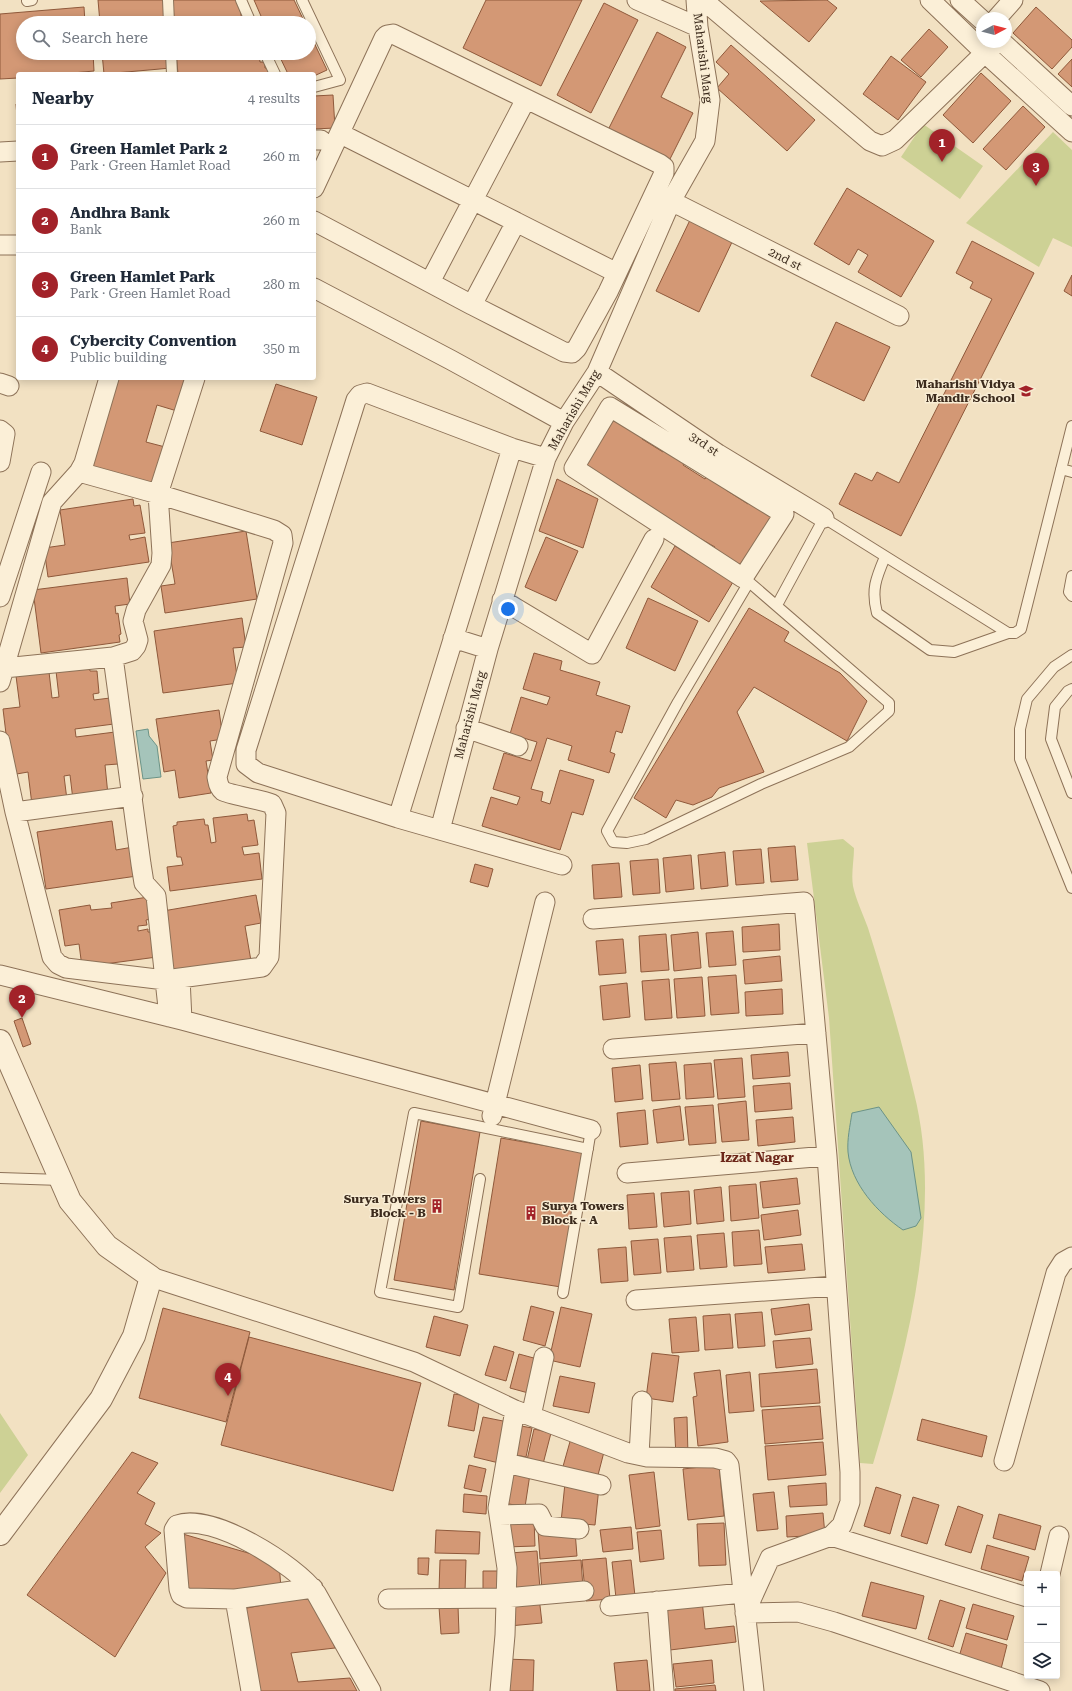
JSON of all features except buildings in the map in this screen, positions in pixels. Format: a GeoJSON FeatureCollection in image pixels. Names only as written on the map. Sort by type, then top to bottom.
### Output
{"type":"FeatureCollection","features":[{"type":"Feature","properties":{"kind":"street"},"geometry":{"type":"LineString","coordinates":[[637,0],[698,27]]}},
{"type":"Feature","properties":{"kind":"street","name":"Maharishi Marg"},"geometry":{"type":"LineString","coordinates":[[440,830],[488,649],[546,458],[564,422],[597,372],[671,201],[705,141],[710,100],[698,27],[696,0]]}},
{"type":"Feature","properties":{"kind":"street"},"geometry":{"type":"LineString","coordinates":[[703,0],[870,141],[882,146],[896,140],[991,48],[1072,132]]}},
{"type":"Feature","properties":{"kind":"street"},"geometry":{"type":"LineString","coordinates":[[930,0],[976,36]]}},
{"type":"Feature","properties":{"kind":"street"},"geometry":{"type":"LineString","coordinates":[[960,0],[976,15]]}},
{"type":"Feature","properties":{"kind":"street"},"geometry":{"type":"LineString","coordinates":[[1002,12],[1013,0]]}},
{"type":"Feature","properties":{"kind":"street"},"geometry":{"type":"LineString","coordinates":[[316,184],[384,38],[393,34],[664,167],[664,173],[608,292],[577,348],[572,353],[564,352],[472,305],[316,222]]}},
{"type":"Feature","properties":{"kind":"street"},"geometry":{"type":"LineString","coordinates":[[1009,48],[1072,106]]}},
{"type":"Feature","properties":{"kind":"street"},"geometry":{"type":"LineString","coordinates":[[430,282],[526,99]]}},
{"type":"Feature","properties":{"kind":"street"},"geometry":{"type":"LineString","coordinates":[[340,134],[516,222],[620,266],[642,268]]}},
{"type":"Feature","properties":{"kind":"street"},"geometry":{"type":"LineString","coordinates":[[0,152],[16,151]]}},
{"type":"Feature","properties":{"kind":"street","name":"2nd st"},"geometry":{"type":"LineString","coordinates":[[671,201],[899,316]]}},
{"type":"Feature","properties":{"kind":"street"},"geometry":{"type":"LineString","coordinates":[[472,305],[516,222]]}},
{"type":"Feature","properties":{"kind":"street"},"geometry":{"type":"LineString","coordinates":[[0,245],[16,245]]}},
{"type":"Feature","properties":{"kind":"street"},"geometry":{"type":"LineString","coordinates":[[316,289],[451,360],[564,422]]}},
{"type":"Feature","properties":{"kind":"street"},"geometry":{"type":"LineString","coordinates":[[608,292],[628,300]]}},
{"type":"Feature","properties":{"kind":"street","name":"3rd st"},"geometry":{"type":"LineString","coordinates":[[597,372],[709,458],[819,514]]}},
{"type":"Feature","properties":{"kind":"street"},"geometry":{"type":"LineString","coordinates":[[108,380],[84,463],[79,472],[52,502],[2,675],[113,657],[132,651],[136,646],[138,640],[133,621],[136,610],[161,565],[162,553],[158,494],[194,380]]}},
{"type":"Feature","properties":{"kind":"street"},"geometry":{"type":"LineString","coordinates":[[546,458],[512,448],[368,393],[360,395],[356,400],[246,750],[246,764],[258,773],[398,818],[562,865]]}},
{"type":"Feature","properties":{"kind":"street"},"geometry":{"type":"LineString","coordinates":[[610,407],[709,458],[784,514],[743,578],[574,468],[610,407]]}},
{"type":"Feature","properties":{"kind":"street"},"geometry":{"type":"LineString","coordinates":[[0,430],[6,434],[0,462]]}},
{"type":"Feature","properties":{"kind":"street"},"geometry":{"type":"LineString","coordinates":[[398,818],[512,448]]}},
{"type":"Feature","properties":{"kind":"street"},"geometry":{"type":"LineString","coordinates":[[0,597],[41,472]]}},
{"type":"Feature","properties":{"kind":"street"},"geometry":{"type":"LineString","coordinates":[[0,741],[15,812],[52,957],[55,960],[66,968],[172,979],[262,967],[267,963],[269,957],[276,813],[272,804],[262,800],[224,791],[219,785],[217,777],[283,543],[282,535],[274,530],[158,494],[79,472]]}},
{"type":"Feature","properties":{"kind":"street"},"geometry":{"type":"LineString","coordinates":[[502,600],[592,654],[654,540]]}},
{"type":"Feature","properties":{"kind":"street"},"geometry":{"type":"LineString","coordinates":[[453,638],[488,649]]}},
{"type":"Feature","properties":{"kind":"street"},"geometry":{"type":"LineString","coordinates":[[113,657],[144,883],[156,896],[172,979],[176,1018]]}},
{"type":"Feature","properties":{"kind":"street"},"geometry":{"type":"LineString","coordinates":[[466,728],[518,746]]}},
{"type":"Feature","properties":{"kind":"street"},"geometry":{"type":"LineString","coordinates":[[15,812],[133,796]]}},
{"type":"Feature","properties":{"kind":"street"},"geometry":{"type":"LineString","coordinates":[[493,1110],[545,902]]}},
{"type":"Feature","properties":{"kind":"street"},"geometry":{"type":"LineString","coordinates":[[593,919],[804,902],[827,1156],[850,1472],[850,1502],[842,1525],[831,1536],[770,1558],[745,1613]]}},
{"type":"Feature","properties":{"kind":"street"},"geometry":{"type":"LineString","coordinates":[[0,975],[176,1018],[493,1110],[591,1130]]}},
{"type":"Feature","properties":{"kind":"street"},"geometry":{"type":"LineString","coordinates":[[613,1049],[816,1033]]}},
{"type":"Feature","properties":{"kind":"street"},"geometry":{"type":"LineString","coordinates":[[0,1041],[70,1201],[107,1246],[150,1278],[414,1362],[523,1413],[628,1452],[639,1455],[715,1458],[726,1460],[729,1465],[754,1691]]}},
{"type":"Feature","properties":{"kind":"street"},"geometry":{"type":"LineString","coordinates":[[628,1173],[827,1156]]}},
{"type":"Feature","properties":{"kind":"street"},"geometry":{"type":"LineString","coordinates":[[1004,1461],[1056,1273],[1063,1262],[1072,1257]]}},
{"type":"Feature","properties":{"kind":"street"},"geometry":{"type":"LineString","coordinates":[[0,1534],[101,1399],[134,1336],[150,1278]]}},
{"type":"Feature","properties":{"kind":"street"},"geometry":{"type":"LineString","coordinates":[[636,1300],[836,1286]]}},
{"type":"Feature","properties":{"kind":"street"},"geometry":{"type":"LineString","coordinates":[[500,1691],[507,1568],[498,1508],[506,1463],[544,1356]]}},
{"type":"Feature","properties":{"kind":"street"},"geometry":{"type":"LineString","coordinates":[[639,1455],[642,1401]]}},
{"type":"Feature","properties":{"kind":"street"},"geometry":{"type":"LineString","coordinates":[[506,1463],[601,1485]]}},
{"type":"Feature","properties":{"kind":"street"},"geometry":{"type":"LineString","coordinates":[[499,1515],[539,1514],[544,1526],[579,1528]]}},
{"type":"Feature","properties":{"kind":"street"},"geometry":{"type":"LineString","coordinates":[[313,1588],[235,1599],[187,1598],[181,1595],[179,1589],[174,1530],[177,1525],[196,1522],[216,1526],[247,1541],[279,1560],[304,1579],[313,1588],[371,1691]]}},
{"type":"Feature","properties":{"kind":"street"},"geometry":{"type":"LineString","coordinates":[[831,1536],[1024,1596]]}},
{"type":"Feature","properties":{"kind":"street"},"geometry":{"type":"LineString","coordinates":[[1051,1571],[1059,1536]]}},
{"type":"Feature","properties":{"kind":"street"},"geometry":{"type":"LineString","coordinates":[[388,1599],[506,1598],[584,1591]]}},
{"type":"Feature","properties":{"kind":"street"},"geometry":{"type":"LineString","coordinates":[[610,1606],[743,1593]]}},
{"type":"Feature","properties":{"kind":"street"},"geometry":{"type":"LineString","coordinates":[[235,1599],[251,1691]]}},
{"type":"Feature","properties":{"kind":"street"},"geometry":{"type":"LineString","coordinates":[[657,1601],[664,1691]]}},
{"type":"Feature","properties":{"kind":"street"},"geometry":{"type":"LineString","coordinates":[[745,1613],[798,1612],[834,1622],[1040,1691]]}},
{"type":"Feature","properties":{"kind":"lane"},"geometry":{"type":"LineString","coordinates":[[168,0],[169,16]]}},
{"type":"Feature","properties":{"kind":"lane"},"geometry":{"type":"LineString","coordinates":[[241,0],[249,16]]}},
{"type":"Feature","properties":{"kind":"lane"},"geometry":{"type":"LineString","coordinates":[[302,0],[310,16]]}},
{"type":"Feature","properties":{"kind":"lane"},"geometry":{"type":"LineString","coordinates":[[316,29],[340,80],[316,86]]}},
{"type":"Feature","properties":{"kind":"lane"},"geometry":{"type":"LineString","coordinates":[[171,60],[172,72]]}},
{"type":"Feature","properties":{"kind":"lane"},"geometry":{"type":"LineString","coordinates":[[268,60],[274,72]]}},
{"type":"Feature","properties":{"kind":"lane"},"geometry":{"type":"LineString","coordinates":[[885,557],[876,578],[874,593],[877,613],[930,650],[943,652],[960,651],[1008,633],[1015,633],[1020,629],[1072,426]]}},
{"type":"Feature","properties":{"kind":"lane"},"geometry":{"type":"LineString","coordinates":[[1061,469],[1072,472]]}},
{"type":"Feature","properties":{"kind":"lane"},"geometry":{"type":"LineString","coordinates":[[776,604],[819,514],[885,557],[1008,633]]}},
{"type":"Feature","properties":{"kind":"lane"},"geometry":{"type":"LineString","coordinates":[[1072,576],[1069,592],[1072,596]]}},
{"type":"Feature","properties":{"kind":"lane"},"geometry":{"type":"LineString","coordinates":[[749,582],[776,604],[828,652],[889,703],[889,711],[849,746],[761,784],[646,839],[627,843],[613,842],[607,831],[678,702],[749,582]]}},
{"type":"Feature","properties":{"kind":"lane"},"geometry":{"type":"LineString","coordinates":[[1072,655],[1054,667],[1027,698],[1020,729],[1020,759],[1072,888]]}},
{"type":"Feature","properties":{"kind":"lane"},"geometry":{"type":"LineString","coordinates":[[1072,689],[1055,707],[1051,739],[1072,793]]}},
{"type":"Feature","properties":{"kind":"lane"},"geometry":{"type":"LineString","coordinates":[[480,1180],[458,1307],[380,1292],[414,1113],[588,1149]]}},
{"type":"Feature","properties":{"kind":"lane"},"geometry":{"type":"LineString","coordinates":[[563,1293],[591,1130]]}},
{"type":"Feature","properties":{"kind":"lane"},"geometry":{"type":"LineString","coordinates":[[0,1178],[61,1180]]}},
{"type":"Feature","properties":{"kind":"green space"},"geometry":{"type":"Polygon","coordinates":[[[923,124],[983,166],[960,199],[901,157],[923,124]]]}},
{"type":"Feature","properties":{"kind":"green space"},"geometry":{"type":"Polygon","coordinates":[[[1053,132],[1072,150],[1072,247],[1053,238],[1039,267],[966,223],[1053,132]]]}},
{"type":"Feature","properties":{"kind":"green space"},"geometry":{"type":"Polygon","coordinates":[[[843,839],[854,848],[852,872],[853,886],[881,969],[914,1093],[922,1138],[925,1185],[923,1232],[918,1280],[898,1375],[873,1464],[860,1463],[829,1018],[807,843],[843,839]]]}},
{"type":"Feature","properties":{"kind":"green space"},"geometry":{"type":"Polygon","coordinates":[[[0,1413],[28,1455],[0,1493],[0,1413]]]}},
{"type":"Feature","properties":{"kind":"water"},"geometry":{"type":"Polygon","coordinates":[[[148,729],[149,736],[157,746],[161,777],[143,779],[136,731],[148,729]]]}},
{"type":"Feature","properties":{"kind":"water"},"geometry":{"type":"Polygon","coordinates":[[[879,1107],[911,1152],[921,1218],[916,1226],[903,1230],[884,1215],[867,1197],[854,1175],[850,1164],[848,1142],[852,1113],[879,1107]]]}},
{"type":"Feature","properties":{"kind":"place","name":"Green Hamlet Park 2"},"geometry":{"type":"Point","coordinates":[942,162]}},
{"type":"Feature","properties":{"kind":"place","name":"Green Hamlet Park"},"geometry":{"type":"Point","coordinates":[1036,186]}},
{"type":"Feature","properties":{"kind":"place","name":"Maharishi Vidya Mandir School"},"geometry":{"type":"Point","coordinates":[1026,391]}},
{"type":"Feature","properties":{"kind":"place","name":"Andhra Bank"},"geometry":{"type":"Point","coordinates":[22,1018]}},
{"type":"Feature","properties":{"kind":"place","name":"Surya Towers Block - B"},"geometry":{"type":"Point","coordinates":[437,1206]}},
{"type":"Feature","properties":{"kind":"place","name":"Surya Towers Block - A"},"geometry":{"type":"Point","coordinates":[531,1213]}},
{"type":"Feature","properties":{"kind":"place","name":"Cybercity Convention"},"geometry":{"type":"Point","coordinates":[228,1396]}},
{"type":"Feature","properties":{"kind":"district","name":"Izzat Nagar"},"geometry":{"type":"Point","coordinates":[757,1157]}}]}
